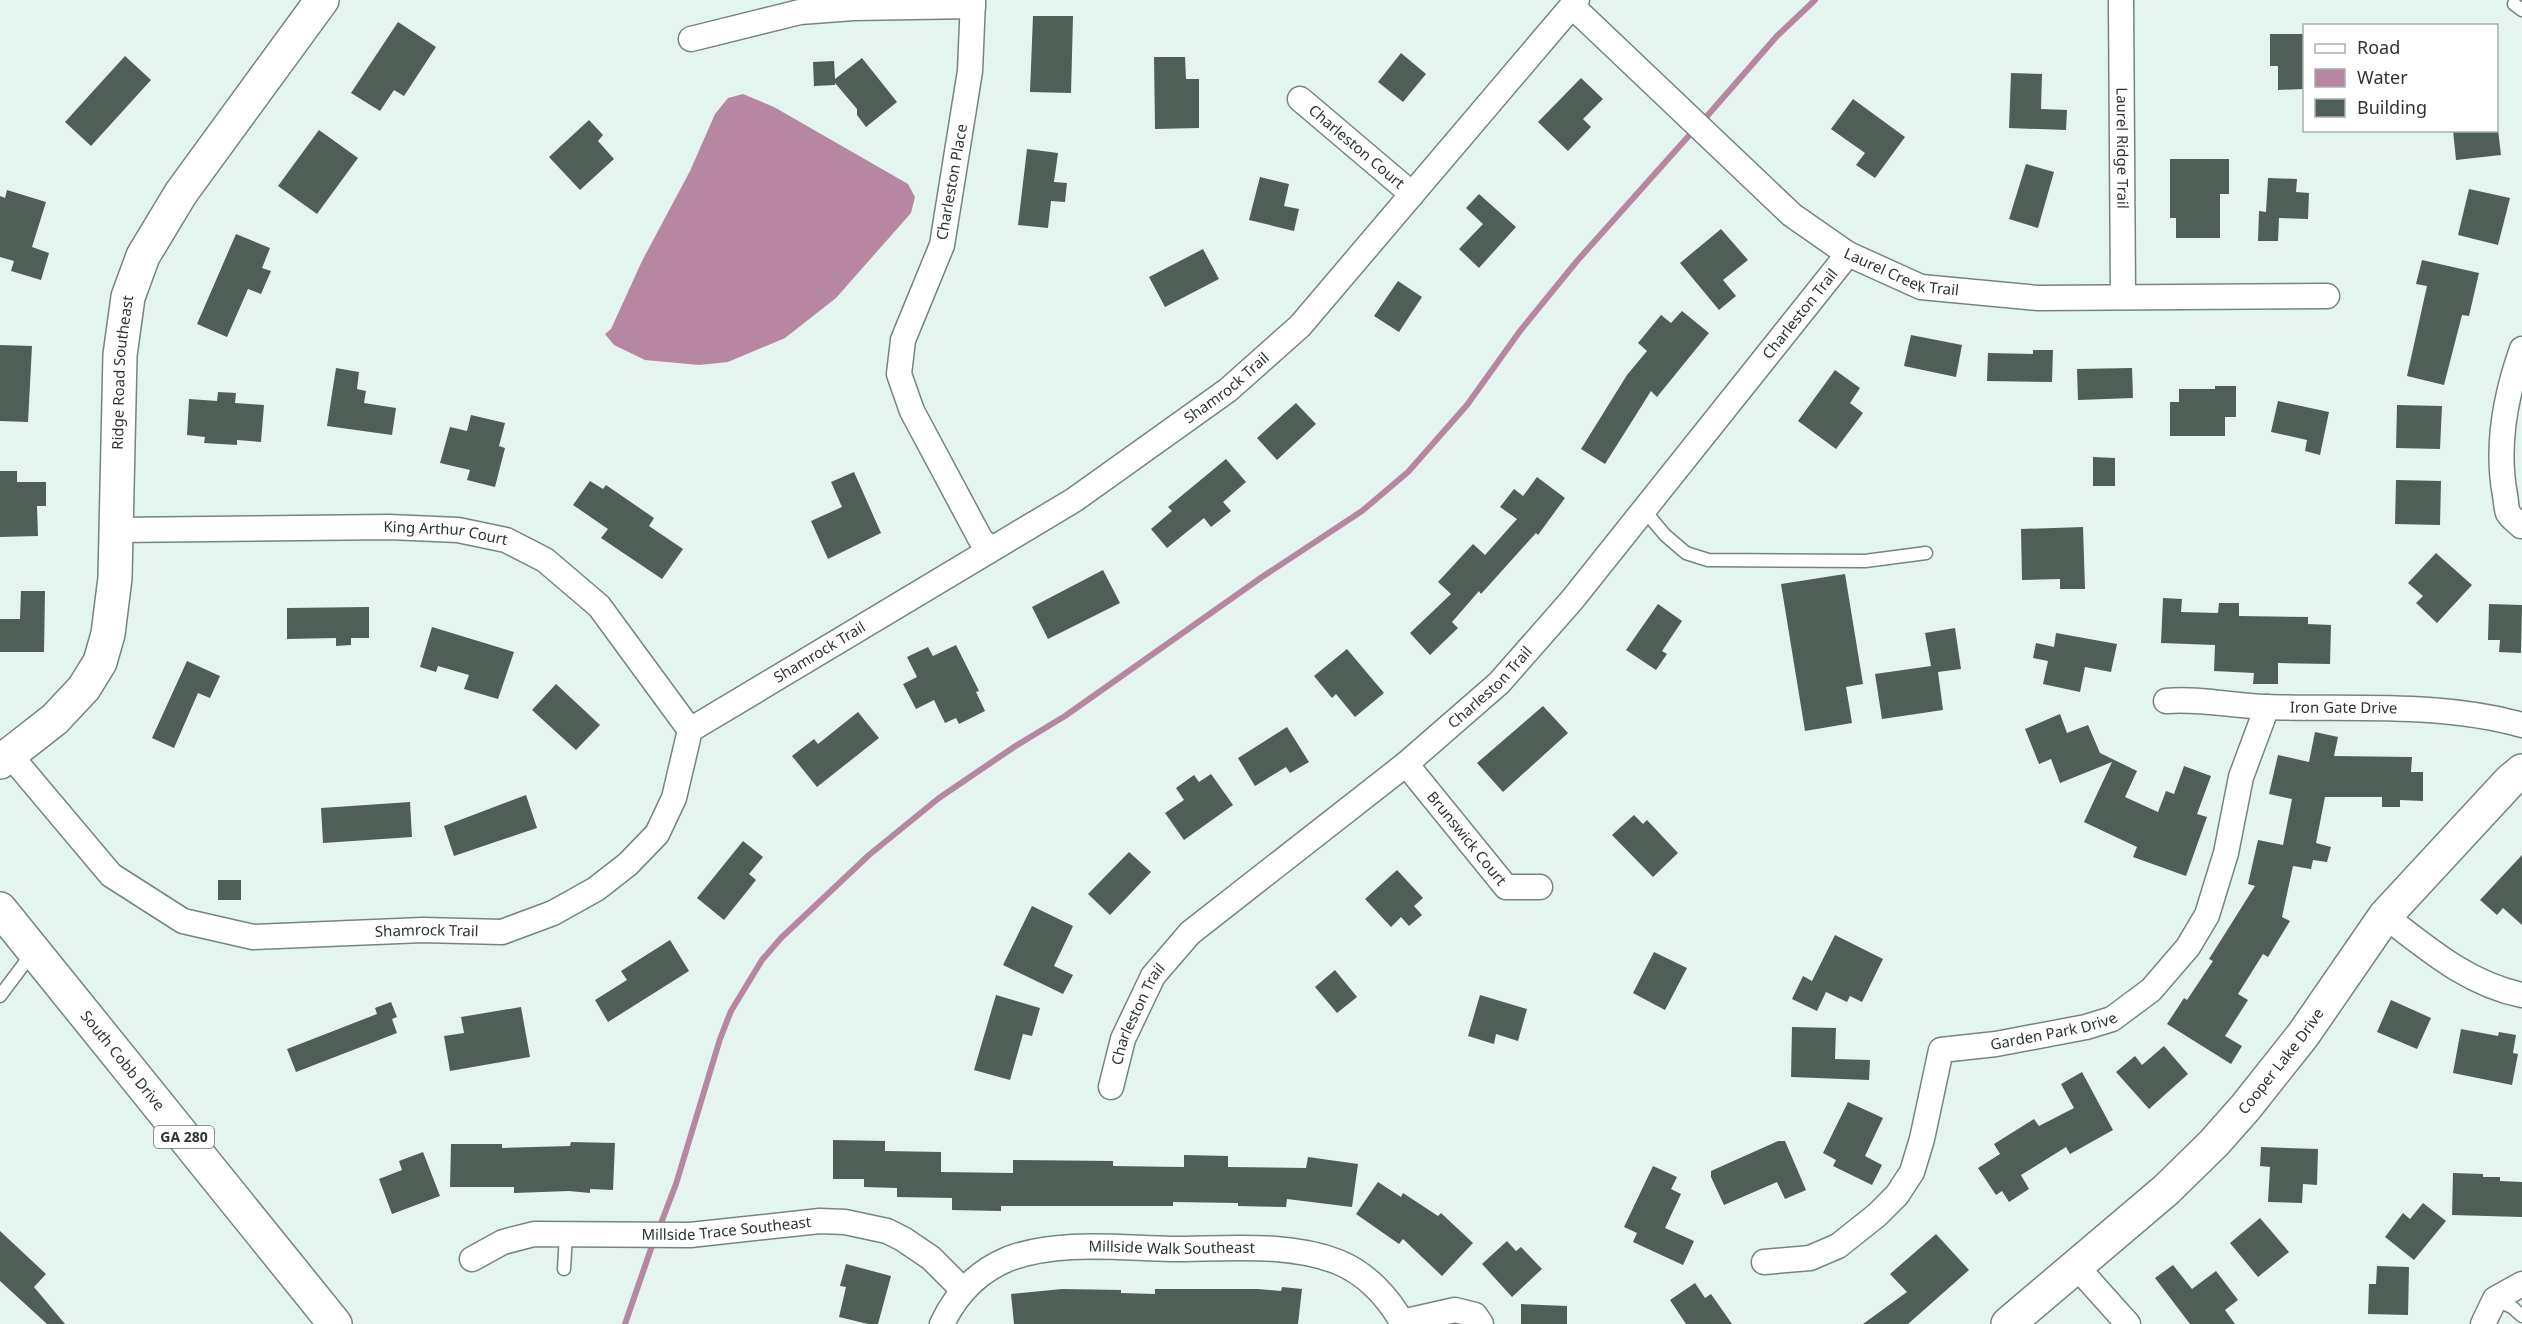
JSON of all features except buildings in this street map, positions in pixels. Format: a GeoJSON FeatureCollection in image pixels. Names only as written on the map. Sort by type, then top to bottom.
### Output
{"type":"FeatureCollection","features":[{"type":"Feature","properties":{"kind":"street","name":"Ridge Road Southeast"},"geometry":{"type":"LineString","coordinates":[[5,759],[72,703],[87,685],[100,662],[112,612],[120,356],[125,315],[135,276],[156,232],[181,193],[322,0]]}},
{"type":"Feature","properties":{"kind":"street","name":"Laurel Ridge Trail"},"geometry":{"type":"LineString","coordinates":[[2121,0],[2123,297]]}},
{"type":"Feature","properties":{"kind":"street"},"geometry":{"type":"LineString","coordinates":[[691,39],[800,12],[973,3]]}},
{"type":"Feature","properties":{"kind":"street","name":"Charleston Place"},"geometry":{"type":"LineString","coordinates":[[973,3],[970,71],[942,245],[903,340],[899,374],[912,411],[981,540],[991,548]]}},
{"type":"Feature","properties":{"kind":"street","name":"Laurel Creek Trail"},"geometry":{"type":"LineString","coordinates":[[1574,3],[1792,215],[1848,254],[1921,287],[2038,298],[2327,296]]}},
{"type":"Feature","properties":{"kind":"street","name":"Shamrock Trail"},"geometry":{"type":"LineString","coordinates":[[5,759],[111,875],[183,921],[253,937],[423,930],[502,932],[553,913],[596,889],[628,864],[657,834],[675,798],[690,730],[1074,500],[1228,390],[1300,326],[1574,3]]}},
{"type":"Feature","properties":{"kind":"street","name":"Charleston Court"},"geometry":{"type":"LineString","coordinates":[[1300,99],[1412,194]]}},
{"type":"Feature","properties":{"kind":"street","name":"Charleston Trail"},"geometry":{"type":"LineString","coordinates":[[1111,1087],[1123,1039],[1153,976],[1190,933],[1406,764],[1499,683],[1572,600],[1848,254]]}},
{"type":"Feature","properties":{"kind":"street"},"geometry":{"type":"LineString","coordinates":[[2521,526],[2508,514],[2503,485],[2502,455],[2505,416],[2512,377],[2522,349]]}},
{"type":"Feature","properties":{"kind":"street","name":"King Arthur Court"},"geometry":{"type":"LineString","coordinates":[[116,530],[389,527],[458,530],[506,540],[545,560],[599,606],[690,730]]}},
{"type":"Feature","properties":{"kind":"street","name":"Iron Gate Drive"},"geometry":{"type":"LineString","coordinates":[[2166,701],[2191,699],[2267,707],[2433,711],[2479,716],[2522,726]]}},
{"type":"Feature","properties":{"kind":"street","name":"Garden Park Drive"},"geometry":{"type":"LineString","coordinates":[[1764,1262],[1810,1258],[1838,1246],[1877,1215],[1897,1195],[1912,1172],[1922,1139],[1941,1050],[1996,1044],[2086,1028],[2112,1019],[2151,990],[2188,947],[2207,915],[2226,852],[2241,777],[2267,707]]}},
{"type":"Feature","properties":{"kind":"street","name":"Brunswick Court"},"geometry":{"type":"LineString","coordinates":[[1406,764],[1506,886],[1540,887]]}},
{"type":"Feature","properties":{"kind":"street","name":"Cooper Lake Drive"},"geometry":{"type":"LineString","coordinates":[[2008,1324],[2166,1190],[2245,1108],[2303,1035],[2385,916],[2510,781],[2522,771]]}},
{"type":"Feature","properties":{"kind":"street","name":"South Cobb Drive"},"geometry":{"type":"LineString","coordinates":[[0,909],[335,1324]]}},
{"type":"Feature","properties":{"kind":"street"},"geometry":{"type":"LineString","coordinates":[[2385,916],[2446,962],[2472,978],[2502,991],[2522,995]]}},
{"type":"Feature","properties":{"kind":"street","name":"Millside Trace Southeast"},"geometry":{"type":"LineString","coordinates":[[472,1259],[487,1249],[517,1237],[534,1234],[690,1235],[820,1221],[845,1222],[887,1231],[903,1239],[931,1258],[962,1289]]}},
{"type":"Feature","properties":{"kind":"street","name":"Millside Walk Southeast"},"geometry":{"type":"LineString","coordinates":[[942,1324],[962,1289],[1006,1260],[1041,1250],[1096,1248],[1294,1251],[1318,1255],[1357,1271],[1385,1298],[1403,1323]]}},
{"type":"Feature","properties":{"kind":"street"},"geometry":{"type":"LineString","coordinates":[[2076,1266],[2128,1324]]}},
{"type":"Feature","properties":{"kind":"street"},"geometry":{"type":"LineString","coordinates":[[2483,1324],[2488,1291],[2522,1284]]}},
{"type":"Feature","properties":{"kind":"street"},"geometry":{"type":"LineString","coordinates":[[1403,1323],[1455,1310],[1475,1315],[1481,1324]]}},
{"type":"Feature","properties":{"kind":"lane"},"geometry":{"type":"LineString","coordinates":[[1644,510],[1665,535],[1686,553],[1708,560],[1865,561],[1926,553]]}},
{"type":"Feature","properties":{"kind":"lane"},"geometry":{"type":"LineString","coordinates":[[0,996],[34,951]]}},
{"type":"Feature","properties":{"kind":"lane"},"geometry":{"type":"LineString","coordinates":[[564,1269],[566,1235]]}},
{"type":"Feature","properties":{"kind":"lane"},"geometry":{"type":"LineString","coordinates":[[2488,1291],[2522,1316]]}},
{"type":"Feature","properties":{"kind":"water"},"geometry":{"type":"Polygon","coordinates":[[[743,94],[774,107],[908,184],[915,197],[911,213],[836,298],[785,338],[728,362],[699,365],[645,360],[614,345],[605,334],[611,329],[642,261],[690,171],[715,114],[728,98],[743,94]]]}},
{"type":"Feature","properties":{"kind":"waterway"},"geometry":{"type":"LineString","coordinates":[[1701,123],[1777,36],[1815,0]]}},
{"type":"Feature","properties":{"kind":"waterway"},"geometry":{"type":"LineString","coordinates":[[658,1231],[676,1184],[720,1039],[731,1011],[762,960],[781,938],[869,855],[939,798],[1014,747],[1065,716],[1262,577],[1362,511],[1408,472],[1467,405],[1520,331],[1577,261],[1694,130]]}},
{"type":"Feature","properties":{"kind":"waterway"},"geometry":{"type":"LineString","coordinates":[[625,1324],[654,1240]]}}]}
